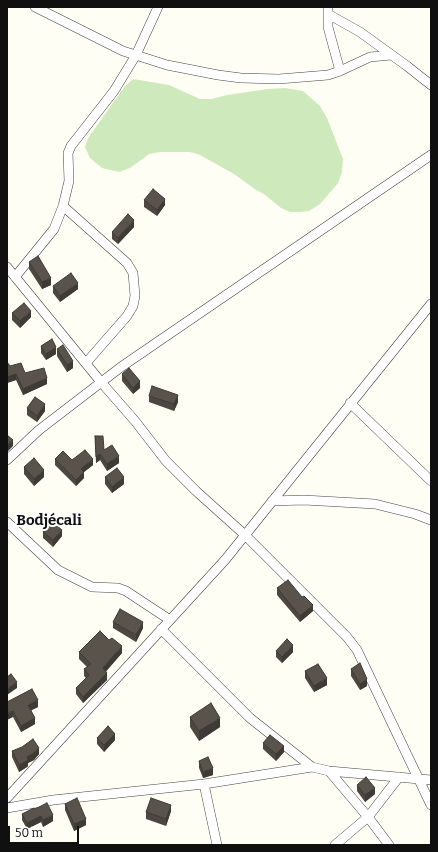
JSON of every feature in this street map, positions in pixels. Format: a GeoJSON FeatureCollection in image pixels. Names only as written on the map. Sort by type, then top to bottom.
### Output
{"type":"FeatureCollection","features":[{"type":"Feature","properties":{"kind":"street"},"geometry":{"type":"LineString","coordinates":[[35,7],[123,51],[167,65],[218,75],[241,78],[279,79],[328,75],[370,57],[391,55]]}},
{"type":"Feature","properties":{"kind":"street"},"geometry":{"type":"LineString","coordinates":[[15,277],[54,229],[63,206],[69,181],[68,153],[114,91],[136,55],[158,7]]}},
{"type":"Feature","properties":{"kind":"street"},"geometry":{"type":"LineString","coordinates":[[328,11],[328,27],[340,71]]}},
{"type":"Feature","properties":{"kind":"street"},"geometry":{"type":"LineString","coordinates":[[328,11],[360,32],[431,85]]}},
{"type":"Feature","properties":{"kind":"street"},"geometry":{"type":"LineString","coordinates":[[7,460],[39,430],[101,382],[431,155]]}},
{"type":"Feature","properties":{"kind":"street"},"geometry":{"type":"LineString","coordinates":[[63,206],[127,263],[132,273],[135,296],[133,306],[127,316],[86,363]]}},
{"type":"Feature","properties":{"kind":"street"},"geometry":{"type":"LineString","coordinates":[[7,267],[101,382],[135,421],[166,461],[196,491],[245,535],[347,637],[357,650],[431,805]]}},
{"type":"Feature","properties":{"kind":"street"},"geometry":{"type":"LineString","coordinates":[[7,798],[170,620],[245,535],[431,304]]}},
{"type":"Feature","properties":{"kind":"street"},"geometry":{"type":"LineString","coordinates":[[350,403],[431,481]]}},
{"type":"Feature","properties":{"kind":"street"},"geometry":{"type":"LineString","coordinates":[[272,501],[304,500],[375,504],[415,514],[431,520]]}},
{"type":"Feature","properties":{"kind":"street"},"geometry":{"type":"LineString","coordinates":[[7,522],[58,570],[92,587],[118,588],[126,591],[170,620]]}},
{"type":"Feature","properties":{"kind":"street"},"geometry":{"type":"LineString","coordinates":[[161,629],[250,718],[312,767]]}},
{"type":"Feature","properties":{"kind":"street"},"geometry":{"type":"LineString","coordinates":[[7,808],[53,800],[204,784],[312,767],[329,771],[431,780]]}},
{"type":"Feature","properties":{"kind":"street"},"geometry":{"type":"LineString","coordinates":[[329,771],[368,817],[389,845]]}},
{"type":"Feature","properties":{"kind":"street"},"geometry":{"type":"LineString","coordinates":[[335,845],[368,817],[399,777]]}},
{"type":"Feature","properties":{"kind":"street"},"geometry":{"type":"LineString","coordinates":[[204,784],[217,845]]}},
{"type":"Feature","properties":{"kind":"green space"},"geometry":{"type":"Polygon","coordinates":[[[133,79],[169,85],[200,99],[211,99],[268,89],[285,88],[303,91],[320,106],[327,118],[343,159],[342,172],[338,183],[320,204],[309,211],[290,212],[281,208],[264,194],[234,174],[200,155],[190,152],[160,152],[149,154],[130,168],[119,172],[102,168],[90,158],[85,147],[88,138],[125,86],[133,79]]]}},
{"type":"Feature","properties":{"kind":"building"},"geometry":{"type":"Polygon","coordinates":[[[153,189],[165,199],[157,210],[144,200],[153,189]]]}},
{"type":"Feature","properties":{"kind":"building"},"geometry":{"type":"Polygon","coordinates":[[[128,214],[134,220],[118,238],[112,232],[128,214]]]}},
{"type":"Feature","properties":{"kind":"building"},"geometry":{"type":"Polygon","coordinates":[[[38,256],[51,278],[42,282],[29,262],[38,256]]]}},
{"type":"Feature","properties":{"kind":"building"},"geometry":{"type":"Polygon","coordinates":[[[71,273],[78,283],[60,296],[53,286],[71,273]]]}},
{"type":"Feature","properties":{"kind":"building"},"geometry":{"type":"Polygon","coordinates":[[[24,303],[31,311],[20,321],[12,313],[24,303]]]}},
{"type":"Feature","properties":{"kind":"building"},"geometry":{"type":"Polygon","coordinates":[[[52,339],[56,347],[46,354],[41,346],[52,339]]]}},
{"type":"Feature","properties":{"kind":"building"},"geometry":{"type":"Polygon","coordinates":[[[63,345],[73,361],[67,365],[57,349],[63,345]]]}},
{"type":"Feature","properties":{"kind":"building"},"geometry":{"type":"Polygon","coordinates":[[[7,362],[10,366],[21,363],[25,373],[44,368],[47,378],[23,389],[16,374],[7,377],[7,362]]]}},
{"type":"Feature","properties":{"kind":"building"},"geometry":{"type":"Polygon","coordinates":[[[129,368],[140,381],[133,388],[122,374],[129,368]]]}},
{"type":"Feature","properties":{"kind":"building"},"geometry":{"type":"Polygon","coordinates":[[[152,386],[178,395],[174,404],[149,396],[152,386]]]}},
{"type":"Feature","properties":{"kind":"building"},"geometry":{"type":"Polygon","coordinates":[[[35,397],[45,404],[37,416],[27,408],[35,397]]]}},
{"type":"Feature","properties":{"kind":"building"},"geometry":{"type":"Polygon","coordinates":[[[7,435],[13,440],[7,445],[7,435]]]}},
{"type":"Feature","properties":{"kind":"building"},"geometry":{"type":"Polygon","coordinates":[[[95,436],[103,436],[104,450],[112,445],[119,456],[107,464],[100,454],[96,457],[95,436]]]}},
{"type":"Feature","properties":{"kind":"building"},"geometry":{"type":"Polygon","coordinates":[[[85,450],[93,459],[81,469],[84,472],[76,480],[55,459],[63,451],[72,460],[85,450]]]}},
{"type":"Feature","properties":{"kind":"building"},"geometry":{"type":"Polygon","coordinates":[[[34,458],[44,470],[34,479],[24,467],[34,458]]]}},
{"type":"Feature","properties":{"kind":"building"},"geometry":{"type":"Polygon","coordinates":[[[117,468],[124,477],[112,487],[105,477],[117,468]]]}},
{"type":"Feature","properties":{"kind":"building"},"geometry":{"type":"Polygon","coordinates":[[[52,522],[62,530],[53,540],[43,532],[52,522]]]}},
{"type":"Feature","properties":{"kind":"building"},"geometry":{"type":"Polygon","coordinates":[[[288,580],[302,597],[304,596],[313,605],[300,616],[277,588],[288,580]]]}},
{"type":"Feature","properties":{"kind":"building"},"geometry":{"type":"Polygon","coordinates":[[[120,609],[143,622],[136,635],[113,622],[120,609]]]}},
{"type":"Feature","properties":{"kind":"building"},"geometry":{"type":"Polygon","coordinates":[[[100,631],[109,640],[112,638],[122,646],[103,668],[107,673],[83,697],[76,688],[89,675],[84,669],[91,664],[79,652],[100,631]]]}},
{"type":"Feature","properties":{"kind":"building"},"geometry":{"type":"Polygon","coordinates":[[[287,639],[293,645],[282,657],[276,651],[287,639]]]}},
{"type":"Feature","properties":{"kind":"building"},"geometry":{"type":"Polygon","coordinates":[[[360,663],[367,679],[360,684],[351,669],[360,663]]]}},
{"type":"Feature","properties":{"kind":"building"},"geometry":{"type":"Polygon","coordinates":[[[318,664],[327,678],[314,686],[305,671],[318,664]]]}},
{"type":"Feature","properties":{"kind":"building"},"geometry":{"type":"Polygon","coordinates":[[[11,674],[17,682],[7,689],[7,677],[11,674]]]}},
{"type":"Feature","properties":{"kind":"building"},"geometry":{"type":"Polygon","coordinates":[[[32,689],[38,700],[28,705],[35,718],[21,726],[13,711],[7,714],[7,702],[32,689]]]}},
{"type":"Feature","properties":{"kind":"building"},"geometry":{"type":"Polygon","coordinates":[[[211,703],[220,718],[199,731],[190,717],[211,703]]]}},
{"type":"Feature","properties":{"kind":"building"},"geometry":{"type":"Polygon","coordinates":[[[108,726],[115,734],[104,745],[97,738],[108,726]]]}},
{"type":"Feature","properties":{"kind":"building"},"geometry":{"type":"Polygon","coordinates":[[[270,735],[284,746],[276,754],[263,743],[270,735]]]}},
{"type":"Feature","properties":{"kind":"building"},"geometry":{"type":"Polygon","coordinates":[[[33,739],[39,748],[27,757],[27,761],[19,765],[12,751],[22,747],[33,739]]]}},
{"type":"Feature","properties":{"kind":"building"},"geometry":{"type":"Polygon","coordinates":[[[208,757],[213,768],[203,772],[199,761],[208,757]]]}},
{"type":"Feature","properties":{"kind":"building"},"geometry":{"type":"Polygon","coordinates":[[[366,777],[375,788],[365,795],[357,785],[366,777]]]}},
{"type":"Feature","properties":{"kind":"building"},"geometry":{"type":"Polygon","coordinates":[[[77,798],[86,819],[74,824],[65,804],[77,798]]]}},
{"type":"Feature","properties":{"kind":"building"},"geometry":{"type":"Polygon","coordinates":[[[151,798],[171,805],[166,819],[146,812],[151,798]]]}},
{"type":"Feature","properties":{"kind":"building"},"geometry":{"type":"Polygon","coordinates":[[[47,803],[53,815],[43,820],[41,816],[27,823],[22,814],[47,803]]]}},
{"type":"Feature","properties":{"kind":"district","name":"Bodjécali"},"geometry":{"type":"Point","coordinates":[49,521]}}]}
